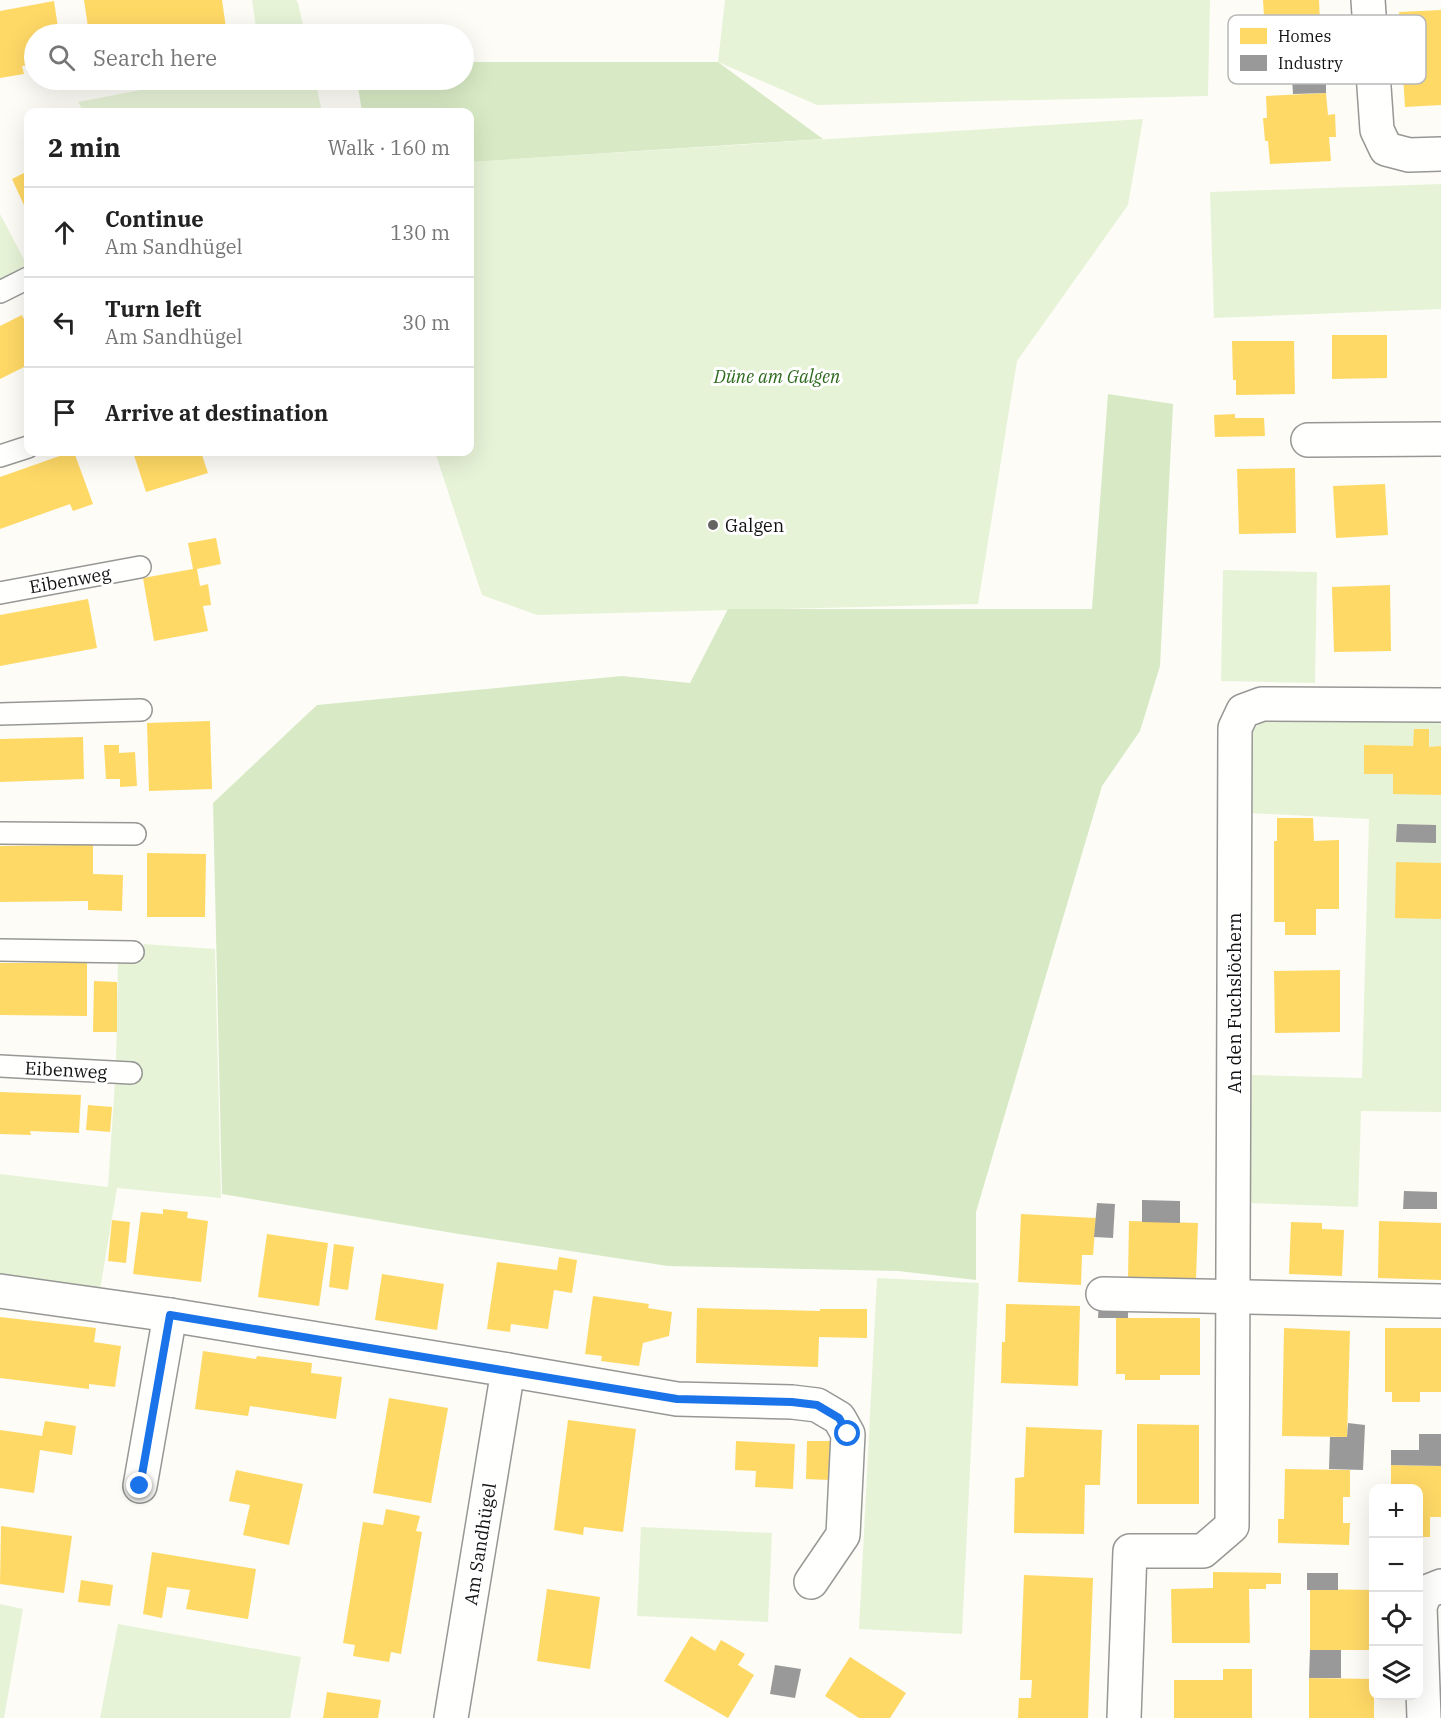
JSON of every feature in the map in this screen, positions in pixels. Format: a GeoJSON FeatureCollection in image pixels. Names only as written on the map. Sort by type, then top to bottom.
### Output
{"type":"FeatureCollection","features":[{"type":"Feature","properties":{"kind":"street"},"geometry":{"type":"LineString","coordinates":[[1368,0],[1369,15]]}},
{"type":"Feature","properties":{"kind":"street"},"geometry":{"type":"LineString","coordinates":[[1374,84],[1377,130],[1386,149],[1409,155],[1441,154]]}},
{"type":"Feature","properties":{"kind":"street"},"geometry":{"type":"LineString","coordinates":[[1308,440],[1441,439]]}},
{"type":"Feature","properties":{"kind":"street","name":"An den Fuchslöchern"},"geometry":{"type":"LineString","coordinates":[[1124,1718],[1130,1551],[1203,1551],[1232,1526],[1235,728],[1243,711],[1262,704],[1441,705]]}},
{"type":"Feature","properties":{"kind":"street"},"geometry":{"type":"LineString","coordinates":[[0,1291],[170,1315],[677,1399],[792,1402],[817,1405],[839,1418],[848,1434],[843,1535],[811,1582]]}},
{"type":"Feature","properties":{"kind":"street"},"geometry":{"type":"LineString","coordinates":[[1103,1293],[1441,1301]]}},
{"type":"Feature","properties":{"kind":"street"},"geometry":{"type":"LineString","coordinates":[[140,1486],[170,1315]]}},
{"type":"Feature","properties":{"kind":"street","name":"Am Sandhügel"},"geometry":{"type":"LineString","coordinates":[[451,1718],[508,1370]]}},
{"type":"Feature","properties":{"kind":"street"},"geometry":{"type":"LineString","coordinates":[[1424,1718],[1420,1606],[1426,1592],[1441,1586]]}},
{"type":"Feature","properties":{"kind":"lane"},"geometry":{"type":"LineString","coordinates":[[0,292],[24,280]]}},
{"type":"Feature","properties":{"kind":"lane"},"geometry":{"type":"LineString","coordinates":[[0,456],[24,448]]}},
{"type":"Feature","properties":{"kind":"lane","name":"Eibenweg"},"geometry":{"type":"LineString","coordinates":[[0,593],[140,567]]}},
{"type":"Feature","properties":{"kind":"lane"},"geometry":{"type":"LineString","coordinates":[[0,714],[141,710]]}},
{"type":"Feature","properties":{"kind":"lane"},"geometry":{"type":"LineString","coordinates":[[0,833],[135,834]]}},
{"type":"Feature","properties":{"kind":"lane"},"geometry":{"type":"LineString","coordinates":[[0,950],[133,952]]}},
{"type":"Feature","properties":{"kind":"lane","name":"Eibenweg"},"geometry":{"type":"LineString","coordinates":[[0,1066],[131,1073]]}},
{"type":"Feature","properties":{"kind":"green space"},"geometry":{"type":"Polygon","coordinates":[[[252,0],[296,0],[298,3],[303,24],[256,24],[252,0]]]}},
{"type":"Feature","properties":{"kind":"green space"},"geometry":{"type":"Polygon","coordinates":[[[725,0],[1210,0],[1208,96],[817,105],[718,62],[725,0]]]}},
{"type":"Feature","properties":{"kind":"green space"},"geometry":{"type":"Polygon","coordinates":[[[474,62],[718,62],[823,139],[474,162],[474,108],[361,108],[359,90],[474,90],[474,62]]]}},
{"type":"Feature","properties":{"kind":"green space"},"geometry":{"type":"Polygon","coordinates":[[[141,90],[317,90],[321,108],[82,108],[78,102],[141,90]]]}},
{"type":"Feature","properties":{"kind":"green space","name":"Düne am Galgen"},"geometry":{"type":"Polygon","coordinates":[[[1143,119],[1128,205],[1017,361],[978,604],[537,615],[482,595],[436,456],[474,456],[474,162],[1143,119]]]}},
{"type":"Feature","properties":{"kind":"green space"},"geometry":{"type":"Polygon","coordinates":[[[1441,184],[1441,309],[1214,318],[1210,192],[1441,184]]]}},
{"type":"Feature","properties":{"kind":"green space"},"geometry":{"type":"Polygon","coordinates":[[[0,214],[24,259],[24,267],[0,279],[0,214]]]}},
{"type":"Feature","properties":{"kind":"green space"},"geometry":{"type":"Polygon","coordinates":[[[1108,394],[1173,404],[1160,666],[1140,731],[1102,786],[976,1212],[976,1280],[898,1271],[668,1266],[222,1194],[213,803],[317,705],[622,676],[690,683],[728,609],[1092,609],[1108,394]]]}},
{"type":"Feature","properties":{"kind":"green space"},"geometry":{"type":"Polygon","coordinates":[[[1223,570],[1317,572],[1315,683],[1221,681],[1223,570]]]}},
{"type":"Feature","properties":{"kind":"green space"},"geometry":{"type":"Polygon","coordinates":[[[1270,715],[1441,715],[1441,1112],[1361,1111],[1358,1207],[1248,1203],[1252,1075],[1362,1078],[1369,819],[1249,813],[1250,732],[1270,715]]]}},
{"type":"Feature","properties":{"kind":"green space"},"geometry":{"type":"Polygon","coordinates":[[[144,944],[215,949],[221,1198],[117,1188],[100,1290],[0,1275],[0,1174],[108,1187],[115,1081],[138,1083],[140,1067],[116,1063],[118,959],[143,961],[144,944]]]}},
{"type":"Feature","properties":{"kind":"green space"},"geometry":{"type":"Polygon","coordinates":[[[877,1278],[979,1283],[962,1634],[859,1629],[877,1278]]]}},
{"type":"Feature","properties":{"kind":"green space"},"geometry":{"type":"Polygon","coordinates":[[[641,1527],[772,1533],[768,1622],[637,1616],[641,1527]]]}},
{"type":"Feature","properties":{"kind":"green space"},"geometry":{"type":"Polygon","coordinates":[[[0,1604],[23,1609],[4,1718],[0,1718],[0,1604]]]}},
{"type":"Feature","properties":{"kind":"green space"},"geometry":{"type":"Polygon","coordinates":[[[118,1624],[301,1657],[290,1718],[100,1718],[118,1624]]]}},
{"type":"Feature","properties":{"kind":"building: Homes"},"geometry":{"type":"Polygon","coordinates":[[[84,0],[222,0],[225,24],[88,24],[84,0]]]}},
{"type":"Feature","properties":{"kind":"building: Homes"},"geometry":{"type":"Polygon","coordinates":[[[1263,0],[1319,0],[1320,15],[1264,15],[1263,0]]]}},
{"type":"Feature","properties":{"kind":"building: Homes"},"geometry":{"type":"Polygon","coordinates":[[[54,1],[57,24],[24,24],[24,66],[22,66],[24,74],[0,78],[0,11],[54,1]]]}},
{"type":"Feature","properties":{"kind":"building: Homes"},"geometry":{"type":"Polygon","coordinates":[[[1441,10],[1441,105],[1405,107],[1404,84],[1426,84],[1426,15],[1399,15],[1399,12],[1441,10]]]}},
{"type":"Feature","properties":{"kind":"building: Homes"},"geometry":{"type":"Polygon","coordinates":[[[1326,93],[1328,115],[1335,114],[1336,137],[1329,137],[1331,161],[1270,164],[1263,118],[1267,118],[1266,96],[1326,93]]]}},
{"type":"Feature","properties":{"kind":"building: Homes"},"geometry":{"type":"Polygon","coordinates":[[[24,173],[24,205],[12,179],[24,173]]]}},
{"type":"Feature","properties":{"kind":"building: Homes"},"geometry":{"type":"Polygon","coordinates":[[[22,315],[24,319],[24,367],[0,379],[0,326],[22,315]]]}},
{"type":"Feature","properties":{"kind":"building: Homes"},"geometry":{"type":"Polygon","coordinates":[[[1332,335],[1387,335],[1387,378],[1332,379],[1332,335]]]}},
{"type":"Feature","properties":{"kind":"building: Homes"},"geometry":{"type":"Polygon","coordinates":[[[1232,341],[1294,341],[1295,394],[1236,395],[1236,380],[1233,380],[1232,341]]]}},
{"type":"Feature","properties":{"kind":"building: Homes"},"geometry":{"type":"Polygon","coordinates":[[[1235,414],[1235,418],[1264,418],[1265,436],[1215,437],[1214,415],[1235,414]]]}},
{"type":"Feature","properties":{"kind":"building: Homes"},"geometry":{"type":"Polygon","coordinates":[[[60,456],[75,456],[93,504],[73,511],[70,504],[0,529],[0,477],[60,456]]]}},
{"type":"Feature","properties":{"kind":"building: Homes"},"geometry":{"type":"Polygon","coordinates":[[[134,456],[202,456],[208,473],[146,492],[134,456]]]}},
{"type":"Feature","properties":{"kind":"building: Homes"},"geometry":{"type":"Polygon","coordinates":[[[1295,468],[1296,533],[1239,534],[1237,469],[1295,468]]]}},
{"type":"Feature","properties":{"kind":"building: Homes"},"geometry":{"type":"Polygon","coordinates":[[[1385,484],[1388,535],[1336,538],[1333,486],[1385,484]]]}},
{"type":"Feature","properties":{"kind":"building: Homes"},"geometry":{"type":"Polygon","coordinates":[[[216,538],[221,564],[197,569],[200,586],[208,584],[211,605],[203,606],[208,631],[154,641],[143,578],[193,569],[188,543],[216,538]]]}},
{"type":"Feature","properties":{"kind":"building: Homes"},"geometry":{"type":"Polygon","coordinates":[[[1390,585],[1391,651],[1334,652],[1332,587],[1390,585]]]}},
{"type":"Feature","properties":{"kind":"building: Homes"},"geometry":{"type":"Polygon","coordinates":[[[88,599],[97,648],[0,666],[0,615],[88,599]]]}},
{"type":"Feature","properties":{"kind":"building: Homes"},"geometry":{"type":"Polygon","coordinates":[[[210,721],[212,789],[149,791],[147,723],[210,721]]]}},
{"type":"Feature","properties":{"kind":"building: Homes"},"geometry":{"type":"Polygon","coordinates":[[[1414,729],[1429,729],[1429,747],[1441,746],[1441,795],[1393,794],[1393,774],[1364,774],[1364,745],[1413,746],[1414,729]]]}},
{"type":"Feature","properties":{"kind":"building: Homes"},"geometry":{"type":"Polygon","coordinates":[[[83,737],[84,779],[0,782],[0,739],[83,737]]]}},
{"type":"Feature","properties":{"kind":"building: Homes"},"geometry":{"type":"Polygon","coordinates":[[[104,745],[119,745],[119,753],[135,752],[137,786],[120,787],[120,779],[106,779],[104,745]]]}},
{"type":"Feature","properties":{"kind":"building: Homes"},"geometry":{"type":"Polygon","coordinates":[[[1277,818],[1313,818],[1314,841],[1339,840],[1339,909],[1316,909],[1316,935],[1285,935],[1285,922],[1274,922],[1274,841],[1277,841],[1277,818]]]}},
{"type":"Feature","properties":{"kind":"building: Homes"},"geometry":{"type":"Polygon","coordinates":[[[93,845],[93,874],[123,875],[122,911],[88,910],[88,901],[0,902],[0,846],[93,845]]]}},
{"type":"Feature","properties":{"kind":"building: Homes"},"geometry":{"type":"Polygon","coordinates":[[[147,853],[206,854],[205,917],[147,917],[147,853]]]}},
{"type":"Feature","properties":{"kind":"building: Homes"},"geometry":{"type":"Polygon","coordinates":[[[1396,862],[1441,863],[1441,919],[1395,918],[1396,862]]]}},
{"type":"Feature","properties":{"kind":"building: Homes"},"geometry":{"type":"Polygon","coordinates":[[[0,963],[87,963],[87,1016],[0,1015],[0,963]]]}},
{"type":"Feature","properties":{"kind":"building: Homes"},"geometry":{"type":"Polygon","coordinates":[[[1340,970],[1340,1032],[1275,1033],[1274,971],[1340,970]]]}},
{"type":"Feature","properties":{"kind":"building: Homes"},"geometry":{"type":"Polygon","coordinates":[[[94,981],[117,982],[117,1032],[93,1032],[94,981]]]}},
{"type":"Feature","properties":{"kind":"building: Homes"},"geometry":{"type":"Polygon","coordinates":[[[0,1092],[81,1095],[79,1133],[30,1131],[31,1135],[0,1134],[0,1092]]]}},
{"type":"Feature","properties":{"kind":"building: Homes"},"geometry":{"type":"Polygon","coordinates":[[[88,1105],[112,1107],[110,1132],[86,1130],[88,1105]]]}},
{"type":"Feature","properties":{"kind":"building: Homes"},"geometry":{"type":"Polygon","coordinates":[[[163,1209],[188,1212],[187,1218],[208,1221],[201,1282],[133,1274],[141,1212],[163,1214],[163,1209]]]}},
{"type":"Feature","properties":{"kind":"building: Homes"},"geometry":{"type":"Polygon","coordinates":[[[1021,1214],[1096,1218],[1093,1255],[1082,1255],[1081,1285],[1018,1282],[1021,1214]]]}},
{"type":"Feature","properties":{"kind":"building: Homes"},"geometry":{"type":"Polygon","coordinates":[[[112,1220],[130,1222],[126,1263],[108,1261],[112,1220]]]}},
{"type":"Feature","properties":{"kind":"building: Homes"},"geometry":{"type":"Polygon","coordinates":[[[1129,1221],[1198,1223],[1196,1279],[1128,1278],[1129,1221]]]}},
{"type":"Feature","properties":{"kind":"building: Homes"},"geometry":{"type":"Polygon","coordinates":[[[1379,1221],[1441,1223],[1441,1280],[1378,1278],[1379,1221]]]}},
{"type":"Feature","properties":{"kind":"building: Homes"},"geometry":{"type":"Polygon","coordinates":[[[1291,1222],[1322,1223],[1322,1229],[1344,1230],[1342,1276],[1289,1274],[1291,1222]]]}},
{"type":"Feature","properties":{"kind":"building: Homes"},"geometry":{"type":"Polygon","coordinates":[[[267,1234],[328,1243],[319,1306],[258,1297],[267,1234]]]}},
{"type":"Feature","properties":{"kind":"building: Homes"},"geometry":{"type":"Polygon","coordinates":[[[334,1244],[354,1247],[348,1290],[329,1287],[334,1244]]]}},
{"type":"Feature","properties":{"kind":"building: Homes"},"geometry":{"type":"Polygon","coordinates":[[[559,1257],[577,1260],[572,1293],[554,1290],[548,1329],[511,1324],[510,1332],[487,1329],[497,1262],[557,1270],[559,1257]]]}},
{"type":"Feature","properties":{"kind":"building: Homes"},"geometry":{"type":"Polygon","coordinates":[[[382,1274],[444,1284],[437,1330],[375,1320],[382,1274]]]}},
{"type":"Feature","properties":{"kind":"building: Homes"},"geometry":{"type":"Polygon","coordinates":[[[593,1296],[649,1304],[648,1308],[672,1312],[669,1336],[643,1343],[639,1366],[601,1361],[602,1356],[585,1354],[593,1296]]]}},
{"type":"Feature","properties":{"kind":"building: Homes"},"geometry":{"type":"Polygon","coordinates":[[[1006,1304],[1080,1306],[1078,1386],[1001,1383],[1006,1304]]]}},
{"type":"Feature","properties":{"kind":"building: Homes"},"geometry":{"type":"Polygon","coordinates":[[[697,1308],[820,1311],[820,1309],[867,1309],[867,1338],[819,1337],[818,1367],[696,1363],[697,1308]]]}},
{"type":"Feature","properties":{"kind":"building: Homes"},"geometry":{"type":"Polygon","coordinates":[[[0,1317],[96,1328],[94,1342],[121,1346],[115,1387],[89,1384],[89,1389],[0,1378],[0,1317]]]}},
{"type":"Feature","properties":{"kind":"building: Homes"},"geometry":{"type":"Polygon","coordinates":[[[1116,1318],[1200,1318],[1200,1375],[1160,1375],[1160,1380],[1125,1380],[1125,1374],[1116,1374],[1116,1318]]]}},
{"type":"Feature","properties":{"kind":"building: Homes"},"geometry":{"type":"Polygon","coordinates":[[[1284,1328],[1350,1331],[1347,1437],[1282,1436],[1284,1328]]]}},
{"type":"Feature","properties":{"kind":"building: Homes"},"geometry":{"type":"Polygon","coordinates":[[[1385,1328],[1441,1328],[1441,1392],[1420,1392],[1420,1402],[1392,1402],[1392,1392],[1385,1392],[1385,1328]]]}},
{"type":"Feature","properties":{"kind":"building: Homes"},"geometry":{"type":"Polygon","coordinates":[[[203,1351],[256,1359],[257,1356],[312,1363],[311,1373],[342,1377],[336,1419],[250,1406],[248,1416],[195,1409],[203,1351]]]}},
{"type":"Feature","properties":{"kind":"building: Homes"},"geometry":{"type":"Polygon","coordinates":[[[389,1398],[448,1408],[431,1503],[373,1493],[389,1398]]]}},
{"type":"Feature","properties":{"kind":"building: Homes"},"geometry":{"type":"Polygon","coordinates":[[[568,1420],[636,1429],[623,1532],[584,1527],[583,1535],[554,1530],[568,1420]]]}},
{"type":"Feature","properties":{"kind":"building: Homes"},"geometry":{"type":"Polygon","coordinates":[[[45,1421],[76,1426],[72,1455],[40,1450],[34,1493],[0,1488],[0,1430],[42,1436],[45,1421]]]}},
{"type":"Feature","properties":{"kind":"building: Homes"},"geometry":{"type":"Polygon","coordinates":[[[1137,1424],[1199,1425],[1199,1504],[1137,1504],[1137,1424]]]}},
{"type":"Feature","properties":{"kind":"building: Homes"},"geometry":{"type":"Polygon","coordinates":[[[1026,1427],[1102,1430],[1100,1485],[1085,1485],[1084,1534],[1014,1533],[1015,1478],[1024,1477],[1026,1427]]]}},
{"type":"Feature","properties":{"kind":"building: Homes"},"geometry":{"type":"Polygon","coordinates":[[[736,1441],[795,1444],[793,1489],[755,1487],[756,1471],[735,1470],[736,1441]]]}},
{"type":"Feature","properties":{"kind":"building: Homes"},"geometry":{"type":"Polygon","coordinates":[[[807,1441],[830,1441],[829,1480],[806,1479],[807,1441]]]}},
{"type":"Feature","properties":{"kind":"building: Homes"},"geometry":{"type":"Polygon","coordinates":[[[1391,1465],[1441,1466],[1441,1517],[1430,1517],[1430,1537],[1423,1537],[1423,1484],[1391,1484],[1391,1465]]]}},
{"type":"Feature","properties":{"kind":"building: Homes"},"geometry":{"type":"Polygon","coordinates":[[[1285,1469],[1350,1470],[1350,1497],[1343,1497],[1343,1523],[1350,1523],[1349,1545],[1278,1543],[1278,1519],[1284,1519],[1285,1469]]]}},
{"type":"Feature","properties":{"kind":"building: Homes"},"geometry":{"type":"Polygon","coordinates":[[[236,1470],[303,1484],[289,1545],[243,1535],[250,1505],[229,1501],[236,1470]]]}},
{"type":"Feature","properties":{"kind":"building: Homes"},"geometry":{"type":"Polygon","coordinates":[[[386,1509],[420,1516],[416,1531],[422,1532],[401,1654],[391,1652],[389,1662],[353,1656],[355,1645],[343,1643],[363,1522],[383,1525],[386,1509]]]}},
{"type":"Feature","properties":{"kind":"building: Homes"},"geometry":{"type":"Polygon","coordinates":[[[1,1526],[72,1536],[64,1593],[0,1584],[1,1526]]]}},
{"type":"Feature","properties":{"kind":"building: Homes"},"geometry":{"type":"Polygon","coordinates":[[[152,1552],[256,1569],[248,1619],[186,1609],[190,1590],[167,1587],[162,1618],[143,1614],[152,1552]]]}},
{"type":"Feature","properties":{"kind":"building: Homes"},"geometry":{"type":"Polygon","coordinates":[[[1213,1572],[1281,1573],[1281,1584],[1266,1584],[1266,1589],[1249,1589],[1250,1643],[1172,1643],[1171,1589],[1213,1588],[1213,1572]]]}},
{"type":"Feature","properties":{"kind":"building: Homes"},"geometry":{"type":"Polygon","coordinates":[[[1024,1575],[1093,1578],[1088,1718],[1018,1718],[1019,1698],[1031,1698],[1032,1680],[1020,1680],[1024,1575]]]}},
{"type":"Feature","properties":{"kind":"building: Homes"},"geometry":{"type":"Polygon","coordinates":[[[81,1580],[113,1585],[110,1606],[78,1602],[81,1580]]]}},
{"type":"Feature","properties":{"kind":"building: Homes"},"geometry":{"type":"Polygon","coordinates":[[[547,1589],[600,1597],[590,1669],[537,1661],[547,1589]]]}},
{"type":"Feature","properties":{"kind":"building: Homes"},"geometry":{"type":"Polygon","coordinates":[[[1310,1589],[1369,1590],[1369,1650],[1310,1650],[1310,1589]]]}},
{"type":"Feature","properties":{"kind":"building: Homes"},"geometry":{"type":"Polygon","coordinates":[[[691,1636],[715,1651],[721,1640],[745,1654],[738,1665],[754,1675],[728,1718],[664,1681],[691,1636]]]}},
{"type":"Feature","properties":{"kind":"building: Homes"},"geometry":{"type":"Polygon","coordinates":[[[850,1657],[906,1693],[890,1718],[859,1718],[825,1696],[850,1657]]]}},
{"type":"Feature","properties":{"kind":"building: Homes"},"geometry":{"type":"Polygon","coordinates":[[[1223,1669],[1252,1669],[1252,1718],[1174,1718],[1174,1680],[1223,1680],[1223,1669]]]}},
{"type":"Feature","properties":{"kind":"building: Homes"},"geometry":{"type":"Polygon","coordinates":[[[1309,1678],[1369,1679],[1369,1700],[1374,1700],[1374,1718],[1309,1718],[1309,1678]]]}},
{"type":"Feature","properties":{"kind":"building: Homes"},"geometry":{"type":"Polygon","coordinates":[[[327,1692],[381,1700],[378,1718],[323,1718],[327,1692]]]}},
{"type":"Feature","properties":{"kind":"building: Industry"},"geometry":{"type":"Polygon","coordinates":[[[1292,84],[1326,84],[1326,93],[1293,94],[1292,84]]]}},
{"type":"Feature","properties":{"kind":"building: Industry"},"geometry":{"type":"Polygon","coordinates":[[[1397,824],[1436,825],[1436,843],[1396,842],[1397,824]]]}},
{"type":"Feature","properties":{"kind":"building: Industry"},"geometry":{"type":"Polygon","coordinates":[[[1404,1191],[1437,1192],[1437,1209],[1403,1209],[1404,1191]]]}},
{"type":"Feature","properties":{"kind":"building: Industry"},"geometry":{"type":"Polygon","coordinates":[[[1142,1200],[1180,1201],[1180,1223],[1142,1222],[1142,1200]]]}},
{"type":"Feature","properties":{"kind":"building: Industry"},"geometry":{"type":"Polygon","coordinates":[[[1097,1203],[1115,1204],[1113,1238],[1094,1237],[1097,1203]]]}},
{"type":"Feature","properties":{"kind":"building: Industry"},"geometry":{"type":"Polygon","coordinates":[[[1099,1303],[1128,1304],[1128,1318],[1098,1318],[1099,1303]]]}},
{"type":"Feature","properties":{"kind":"building: Industry"},"geometry":{"type":"Polygon","coordinates":[[[1348,1423],[1365,1425],[1363,1470],[1329,1469],[1330,1437],[1347,1437],[1348,1423]]]}},
{"type":"Feature","properties":{"kind":"building: Industry"},"geometry":{"type":"Polygon","coordinates":[[[1419,1434],[1441,1434],[1441,1466],[1391,1465],[1391,1450],[1419,1450],[1419,1434]]]}},
{"type":"Feature","properties":{"kind":"building: Industry"},"geometry":{"type":"Polygon","coordinates":[[[1307,1573],[1338,1573],[1338,1590],[1307,1590],[1307,1573]]]}},
{"type":"Feature","properties":{"kind":"building: Industry"},"geometry":{"type":"Polygon","coordinates":[[[1310,1650],[1341,1650],[1341,1678],[1309,1678],[1310,1650]]]}},
{"type":"Feature","properties":{"kind":"building: Industry"},"geometry":{"type":"Polygon","coordinates":[[[775,1665],[801,1669],[795,1698],[770,1694],[775,1665]]]}},
{"type":"Feature","properties":{"kind":"place","name":"Galgen"},"geometry":{"type":"Point","coordinates":[713,525]}},
{"type":"Feature","properties":{"kind":"route"},"geometry":{"type":"LineString","coordinates":[[140,1486],[170,1315],[677,1399],[792,1402],[817,1405],[839,1418],[848,1434]]}}]}
